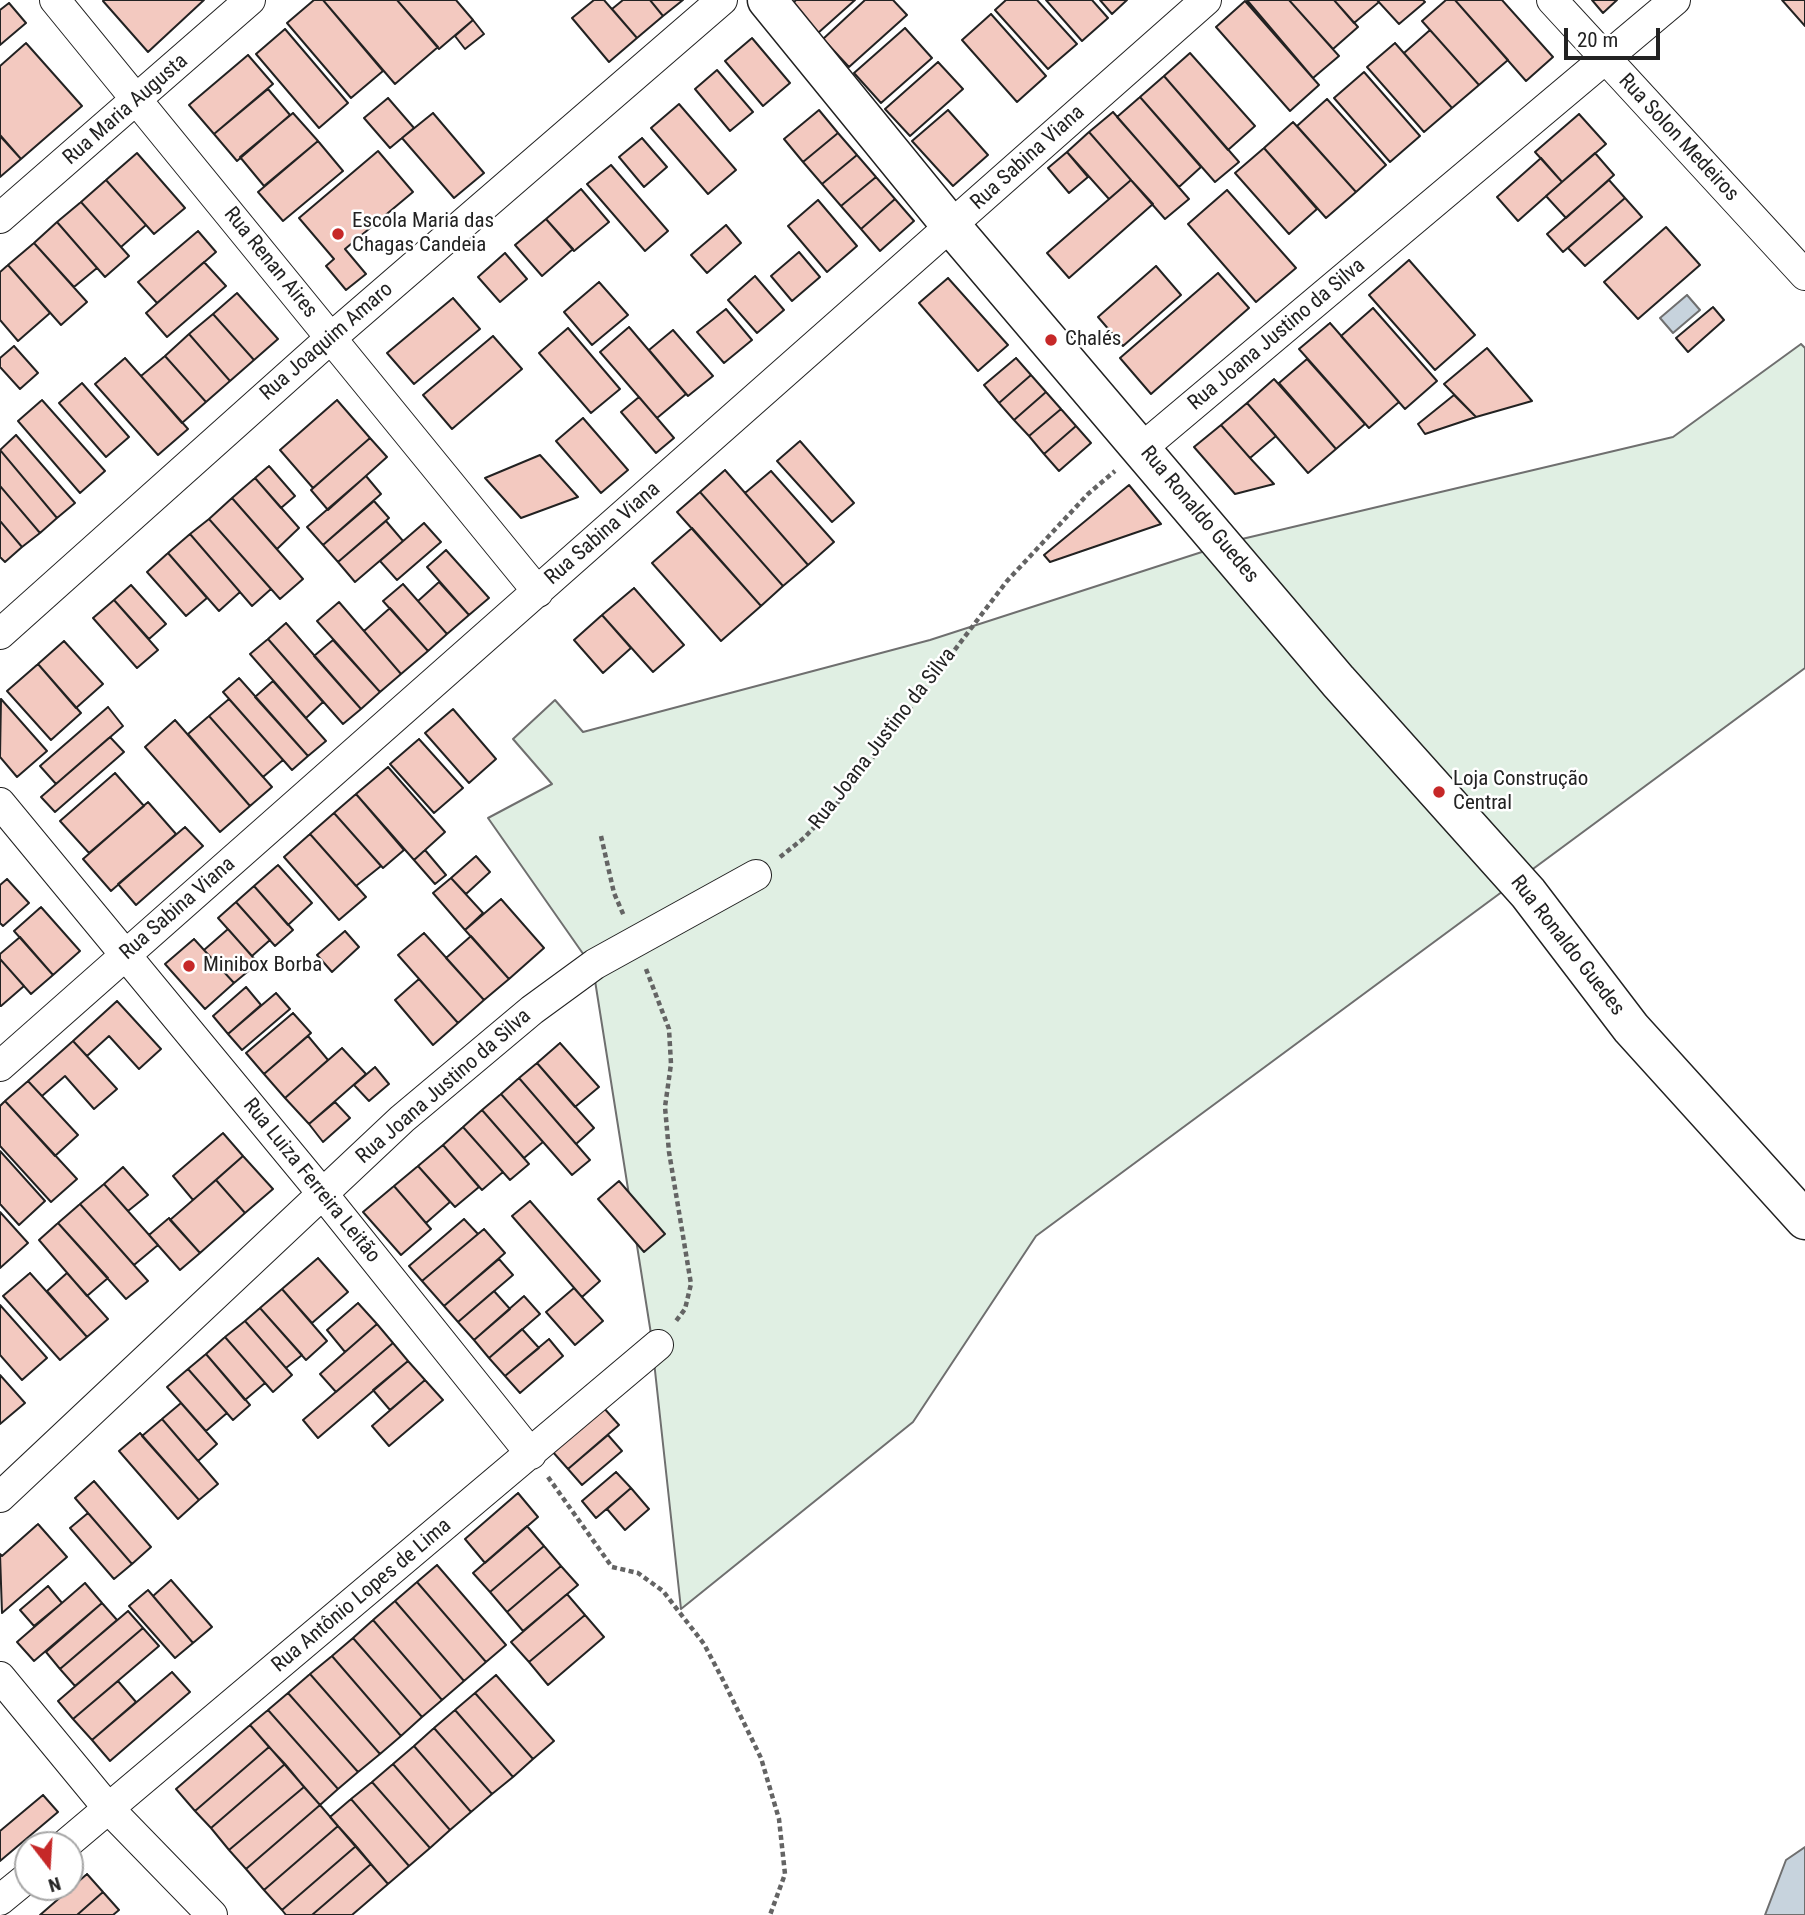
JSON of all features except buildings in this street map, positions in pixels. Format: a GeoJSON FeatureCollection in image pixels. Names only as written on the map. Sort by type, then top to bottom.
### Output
{"type":"FeatureCollection","features":[{"type":"Feature","properties":{"kind":"main road","name":"Rua Ronaldo Guedes"},"geometry":{"type":"LineString","coordinates":[[767,0],[952,227],[1142,447],[1338,681],[1528,893],[1631,1028],[1805,1220]]}},
{"type":"Feature","properties":{"kind":"street","name":"Rua Renan Aires"},"geometry":{"type":"LineString","coordinates":[[55,0],[538,592]]}},
{"type":"Feature","properties":{"kind":"street","name":"Rua Maria Augusta"},"geometry":{"type":"LineString","coordinates":[[0,218],[250,0]]}},
{"type":"Feature","properties":{"kind":"street","name":"Rua Joaquim Amaro"},"geometry":{"type":"LineString","coordinates":[[0,634],[332,337],[722,0]]}},
{"type":"Feature","properties":{"kind":"street","name":"Rua Sabina Viana"},"geometry":{"type":"LineString","coordinates":[[0,1066],[1206,0]]}},
{"type":"Feature","properties":{"kind":"street","name":"Rua Solon Medeiros"},"geometry":{"type":"LineString","coordinates":[[1552,0],[1803,268]]}},
{"type":"Feature","properties":{"kind":"street","name":"Rua Joana Justino da Silva"},"geometry":{"type":"LineString","coordinates":[[1142,447],[1675,0]]}},
{"type":"Feature","properties":{"kind":"street","name":"Rua Luiza Ferreira Leitão"},"geometry":{"type":"LineString","coordinates":[[0,803],[323,1193],[531,1454]]}},
{"type":"Feature","properties":{"kind":"street","name":"Rua Joana Justino da Silva"},"geometry":{"type":"LineString","coordinates":[[0,1497],[402,1119],[532,1010],[595,964],[756,876]]}},
{"type":"Feature","properties":{"kind":"street","name":"Rua Antônio Lopes de Lima"},"geometry":{"type":"LineString","coordinates":[[81,1831],[658,1345]]}},
{"type":"Feature","properties":{"kind":"street"},"geometry":{"type":"LineString","coordinates":[[0,1677],[108,1808],[212,1915]]}},
{"type":"Feature","properties":{"kind":"street"},"geometry":{"type":"LineString","coordinates":[[0,1900],[14,1888]]}},
{"type":"Feature","properties":{"kind":"path","name":"Rua Joana Justino da Silva"},"geometry":{"type":"LineString","coordinates":[[756,876],[804,838],[843,797],[1007,581],[1088,494],[1142,447]]}},
{"type":"Feature","properties":{"kind":"path"},"geometry":{"type":"LineString","coordinates":[[601,836],[614,893],[636,941],[669,1029],[671,1064],[665,1107],[669,1153],[691,1284],[685,1309],[658,1345]]}},
{"type":"Feature","properties":{"kind":"path"},"geometry":{"type":"LineString","coordinates":[[531,1454],[612,1567],[638,1573],[663,1591],[704,1644],[761,1758],[779,1819],[785,1874],[770,1915]]}},
{"type":"Feature","properties":{"kind":"green space"},"geometry":{"type":"Polygon","coordinates":[[[1801,344],[1805,348],[1805,668],[1036,1236],[913,1422],[681,1609],[651,1334],[593,968],[488,818],[552,784],[513,739],[555,700],[583,732],[930,640],[1242,539],[1673,437],[1801,344]]]}},
{"type":"Feature","properties":{"kind":"shaded area"},"geometry":{"type":"Polygon","coordinates":[[[1687,295],[1700,310],[1673,333],[1660,318],[1687,295]]]}},
{"type":"Feature","properties":{"kind":"shaded area"},"geometry":{"type":"Polygon","coordinates":[[[1805,1847],[1805,1915],[1765,1915],[1786,1860],[1805,1847]]]}},
{"type":"Feature","properties":{"kind":"place","name":"Escola Maria das Chagas Candeia"},"geometry":{"type":"Point","coordinates":[338,234]}},
{"type":"Feature","properties":{"kind":"place","name":"Chalés"},"geometry":{"type":"Point","coordinates":[1051,340]}},
{"type":"Feature","properties":{"kind":"place","name":"Loja Construção Central"},"geometry":{"type":"Point","coordinates":[1439,792]}},
{"type":"Feature","properties":{"kind":"place","name":"Minibox Borba"},"geometry":{"type":"Point","coordinates":[189,966]}}]}
